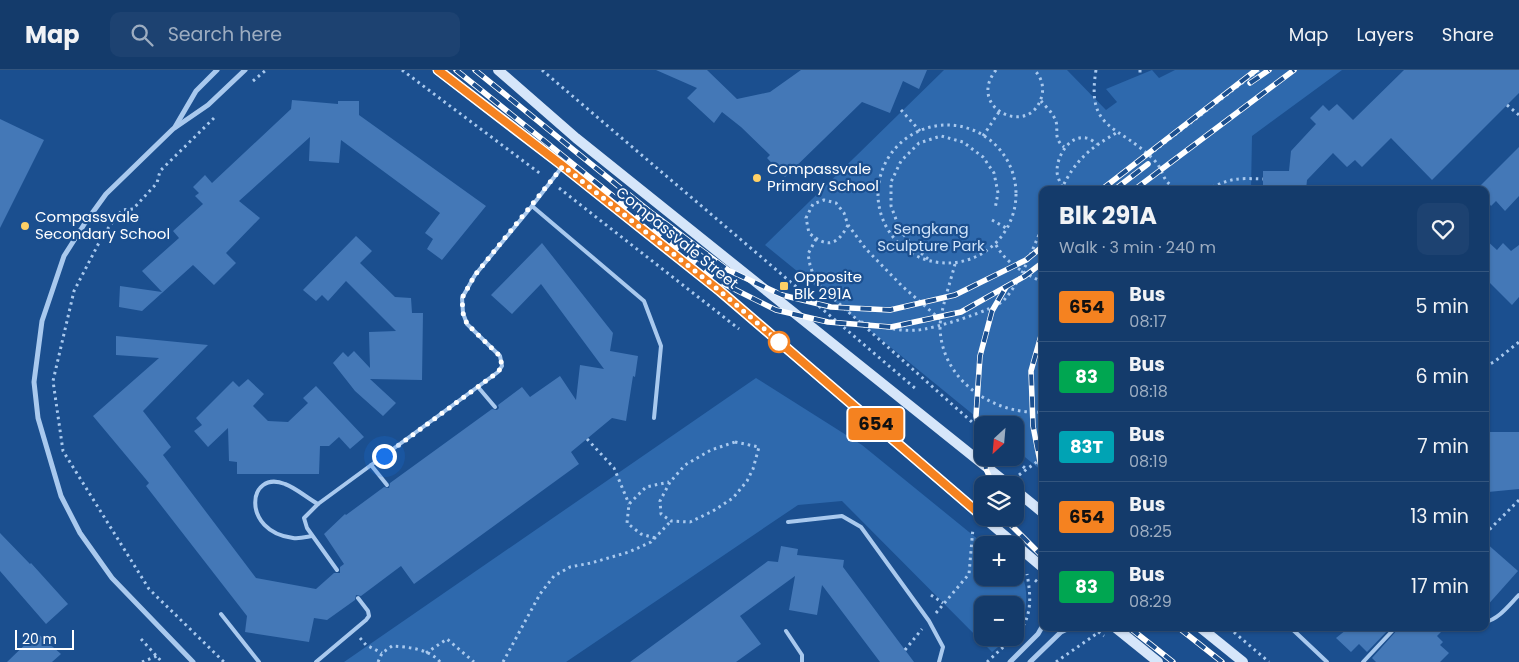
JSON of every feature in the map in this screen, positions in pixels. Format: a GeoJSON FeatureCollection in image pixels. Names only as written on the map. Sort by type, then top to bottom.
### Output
{"type":"FeatureCollection","features":[{"type":"Feature","properties":{"kind":"street"},"geometry":{"type":"LineString","coordinates":[[173,129],[196,91],[217,70]]}},
{"type":"Feature","properties":{"kind":"street"},"geometry":{"type":"LineString","coordinates":[[193,662],[112,578],[80,533],[61,496],[38,418],[34,382],[42,322],[64,256],[85,223],[106,194],[173,129],[208,105],[245,70]]}},
{"type":"Feature","properties":{"kind":"street","name":"Compassvale Street"},"geometry":{"type":"LineString","coordinates":[[438,70],[563,166],[720,291],[974,509]]}},
{"type":"Feature","properties":{"kind":"street","name":"Compassvale Street"},"geometry":{"type":"LineString","coordinates":[[498,70],[583,144],[998,476]]}},
{"type":"Feature","properties":{"kind":"street"},"geometry":{"type":"LineString","coordinates":[[1024,497],[1039,510]]}},
{"type":"Feature","properties":{"kind":"street","name":"Compassvale Street"},"geometry":{"type":"LineString","coordinates":[[994,526],[1039,564]]}},
{"type":"Feature","properties":{"kind":"street"},"geometry":{"type":"LineString","coordinates":[[1010,662],[1040,631]]}},
{"type":"Feature","properties":{"kind":"street"},"geometry":{"type":"LineString","coordinates":[[1030,662],[1063,631]]}},
{"type":"Feature","properties":{"kind":"street"},"geometry":{"type":"LineString","coordinates":[[1120,631],[1158,662]]}},
{"type":"Feature","properties":{"kind":"street"},"geometry":{"type":"LineString","coordinates":[[1205,631],[1243,662]]}},
{"type":"Feature","properties":{"kind":"lane"},"geometry":{"type":"LineString","coordinates":[[336,570],[312,536],[305,524],[304,518],[318,504],[498,372],[502,366],[500,356],[467,324],[463,313],[462,298],[475,275],[563,166]]}},
{"type":"Feature","properties":{"kind":"lane"},"geometry":{"type":"LineString","coordinates":[[532,206],[644,300],[661,346],[654,418]]}},
{"type":"Feature","properties":{"kind":"lane"},"geometry":{"type":"LineString","coordinates":[[478,387],[495,407]]}},
{"type":"Feature","properties":{"kind":"lane"},"geometry":{"type":"LineString","coordinates":[[371,465],[387,485]]}},
{"type":"Feature","properties":{"kind":"lane"},"geometry":{"type":"LineString","coordinates":[[312,536],[294,538],[276,534],[262,524],[255,509],[255,497],[260,488],[271,482],[284,483],[318,504]]}},
{"type":"Feature","properties":{"kind":"lane"},"geometry":{"type":"LineString","coordinates":[[788,522],[842,516],[861,527],[929,621],[943,648],[939,662]]}},
{"type":"Feature","properties":{"kind":"lane"},"geometry":{"type":"LineString","coordinates":[[1489,621],[1502,613],[1519,596]]}},
{"type":"Feature","properties":{"kind":"lane"},"geometry":{"type":"LineString","coordinates":[[316,662],[366,620],[368,611],[358,598]]}},
{"type":"Feature","properties":{"kind":"lane"},"geometry":{"type":"LineString","coordinates":[[221,614],[259,662]]}},
{"type":"Feature","properties":{"kind":"lane"},"geometry":{"type":"LineString","coordinates":[[786,631],[802,655],[802,662]]}},
{"type":"Feature","properties":{"kind":"lane"},"geometry":{"type":"LineString","coordinates":[[1294,631],[1327,662]]}},
{"type":"Feature","properties":{"kind":"lane"},"geometry":{"type":"LineString","coordinates":[[1363,662],[1392,631]]}},
{"type":"Feature","properties":{"kind":"path"},"geometry":{"type":"LineString","coordinates":[[251,83],[266,70]]}},
{"type":"Feature","properties":{"kind":"path"},"geometry":{"type":"LineString","coordinates":[[402,70],[744,333]]}},
{"type":"Feature","properties":{"kind":"path"},"geometry":{"type":"LineString","coordinates":[[542,70],[918,391]]}},
{"type":"Feature","properties":{"kind":"path"},"geometry":{"type":"LineString","coordinates":[[996,70],[990,78],[988,95],[991,103],[999,112],[1012,117],[1021,117],[1030,113],[1041,100],[1043,92],[1042,82],[1034,70]]}},
{"type":"Feature","properties":{"kind":"path"},"geometry":{"type":"LineString","coordinates":[[1096,70],[1094,96],[1097,113],[1105,124],[1150,155],[1158,163],[1163,178],[1170,186]]}},
{"type":"Feature","properties":{"kind":"path"},"geometry":{"type":"LineString","coordinates":[[1140,70],[1140,75]]}},
{"type":"Feature","properties":{"kind":"path"},"geometry":{"type":"LineString","coordinates":[[1150,155],[1259,70]]}},
{"type":"Feature","properties":{"kind":"path"},"geometry":{"type":"LineString","coordinates":[[1041,100],[1054,117],[1057,124],[1058,142],[1064,147]]}},
{"type":"Feature","properties":{"kind":"path"},"geometry":{"type":"LineString","coordinates":[[1507,105],[1519,115]]}},
{"type":"Feature","properties":{"kind":"path"},"geometry":{"type":"LineString","coordinates":[[901,110],[920,132]]}},
{"type":"Feature","properties":{"kind":"path"},"geometry":{"type":"LineString","coordinates":[[983,136],[999,112]]}},
{"type":"Feature","properties":{"kind":"path"},"geometry":{"type":"LineString","coordinates":[[216,116],[160,171],[157,183],[133,209],[122,210],[103,235],[74,291],[53,381],[63,451],[149,588],[224,662]]}},
{"type":"Feature","properties":{"kind":"path"},"geometry":{"type":"LineString","coordinates":[[952,125],[974,130],[983,136],[994,142],[1008,160],[1016,182],[1017,205],[1008,229],[996,245],[977,258],[955,264],[932,262],[910,253],[893,238],[882,218],[877,195],[881,172],[892,152],[909,136],[929,127],[952,125]]}},
{"type":"Feature","properties":{"kind":"path"},"geometry":{"type":"LineString","coordinates":[[1062,186],[1080,158],[1097,144],[1118,132]]}},
{"type":"Feature","properties":{"kind":"path"},"geometry":{"type":"LineString","coordinates":[[932,262],[913,246],[900,230],[890,206],[891,182],[901,161],[919,143],[941,136],[963,142],[983,157],[994,173],[998,193],[995,209]]}},
{"type":"Feature","properties":{"kind":"path"},"geometry":{"type":"LineString","coordinates":[[1060,186],[1057,172],[1059,158],[1064,147],[1076,139],[1087,138],[1097,144]]}},
{"type":"Feature","properties":{"kind":"path"},"geometry":{"type":"LineString","coordinates":[[1214,186],[1226,180],[1237,178],[1263,179]]}},
{"type":"Feature","properties":{"kind":"path"},"geometry":{"type":"LineString","coordinates":[[848,225],[842,237],[834,242],[820,242],[809,233],[806,218],[813,204],[824,200],[836,203],[844,213],[848,225],[866,249],[940,322]]}},
{"type":"Feature","properties":{"kind":"path"},"geometry":{"type":"LineString","coordinates":[[992,220],[1008,229]]}},
{"type":"Feature","properties":{"kind":"path"},"geometry":{"type":"LineString","coordinates":[[860,322],[896,330],[919,330],[940,322],[976,315],[1003,302],[1012,290],[1039,234]]}},
{"type":"Feature","properties":{"kind":"path"},"geometry":{"type":"LineString","coordinates":[[816,239],[808,254],[816,284],[974,424]]}},
{"type":"Feature","properties":{"kind":"path"},"geometry":{"type":"LineString","coordinates":[[996,245],[1004,257],[1022,271],[1039,280]]}},
{"type":"Feature","properties":{"kind":"path"},"geometry":{"type":"LineString","coordinates":[[955,264],[940,322],[942,347],[954,370],[969,389],[1001,407],[1026,413],[1039,412]]}},
{"type":"Feature","properties":{"kind":"path"},"geometry":{"type":"LineString","coordinates":[[1489,364],[1519,342]]}},
{"type":"Feature","properties":{"kind":"path"},"geometry":{"type":"LineString","coordinates":[[587,439],[614,468],[629,504],[627,523],[641,534],[655,538]]}},
{"type":"Feature","properties":{"kind":"path"},"geometry":{"type":"LineString","coordinates":[[735,442],[759,447],[753,469],[747,481],[733,498],[713,511],[690,522],[671,521],[661,514],[660,501],[670,482],[684,466],[711,450],[735,442]]}},
{"type":"Feature","properties":{"kind":"path"},"geometry":{"type":"LineString","coordinates":[[1019,476],[1039,460]]}},
{"type":"Feature","properties":{"kind":"path"},"geometry":{"type":"LineString","coordinates":[[1022,466],[1026,469]]}},
{"type":"Feature","properties":{"kind":"path"},"geometry":{"type":"LineString","coordinates":[[629,504],[646,487],[670,482]]}},
{"type":"Feature","properties":{"kind":"path"},"geometry":{"type":"LineString","coordinates":[[1489,530],[1519,500]]}},
{"type":"Feature","properties":{"kind":"path"},"geometry":{"type":"LineString","coordinates":[[503,662],[540,594],[554,576],[570,567],[629,552],[650,542],[671,521]]}},
{"type":"Feature","properties":{"kind":"path"},"geometry":{"type":"LineString","coordinates":[[968,524],[980,534]]}},
{"type":"Feature","properties":{"kind":"path"},"geometry":{"type":"LineString","coordinates":[[905,650],[969,574],[973,528]]}},
{"type":"Feature","properties":{"kind":"path"},"geometry":{"type":"LineString","coordinates":[[1024,624],[1029,610],[1031,594],[1027,573]]}},
{"type":"Feature","properties":{"kind":"path"},"geometry":{"type":"LineString","coordinates":[[931,594],[944,603]]}},
{"type":"Feature","properties":{"kind":"path"},"geometry":{"type":"LineString","coordinates":[[352,630],[366,645],[382,653]]}},
{"type":"Feature","properties":{"kind":"path"},"geometry":{"type":"LineString","coordinates":[[1233,631],[1269,662]]}},
{"type":"Feature","properties":{"kind":"path"},"geometry":{"type":"LineString","coordinates":[[1056,662],[1099,632]]}},
{"type":"Feature","properties":{"kind":"path"},"geometry":{"type":"LineString","coordinates":[[141,639],[162,662]]}},
{"type":"Feature","properties":{"kind":"path"},"geometry":{"type":"LineString","coordinates":[[425,653],[447,639],[474,662]]}},
{"type":"Feature","properties":{"kind":"path"},"geometry":{"type":"LineString","coordinates":[[378,662],[382,653],[392,646],[412,647],[437,658],[440,662]]}},
{"type":"Feature","properties":{"kind":"path"},"geometry":{"type":"LineString","coordinates":[[987,662],[1004,646]]}},
{"type":"Feature","properties":{"kind":"path"},"geometry":{"type":"LineString","coordinates":[[142,662],[157,656]]}},
{"type":"Feature","properties":{"kind":"green space","name":"Sengkang Sculpture Park"},"geometry":{"type":"Polygon","coordinates":[[[944,70],[1067,70],[1106,110],[1117,102],[1106,89],[1152,70],[1159,78],[1175,70],[1342,70],[1252,136],[1251,186],[1039,186],[1039,469],[1024,456],[1024,416],[975,416],[765,245],[944,70]]]}},
{"type":"Feature","properties":{"kind":"green space"},"geometry":{"type":"Polygon","coordinates":[[[756,378],[862,445],[974,536],[974,586],[1024,586],[1024,581],[1026,591],[1024,614],[1024,596],[974,596],[974,634],[842,501],[798,505],[566,662],[344,662],[756,378]]]}},
{"type":"Feature","properties":{"kind":"green space"},"geometry":{"type":"Polygon","coordinates":[[[986,646],[999,646],[992,652],[986,646]]]}},
{"type":"Feature","properties":{"kind":"building"},"geometry":{"type":"Polygon","coordinates":[[[656,70],[707,70],[737,99],[770,92],[801,70],[927,70],[919,89],[903,81],[890,113],[862,102],[785,177],[767,158],[770,155],[741,127],[722,112],[714,123],[687,98],[697,88],[656,70]]]}},
{"type":"Feature","properties":{"kind":"building"},"geometry":{"type":"Polygon","coordinates":[[[1404,70],[1519,70],[1519,93],[1432,180],[1391,138],[1362,167],[1355,160],[1347,167],[1333,153],[1307,180],[1306,186],[1263,186],[1263,171],[1289,171],[1291,151],[1316,124],[1310,118],[1323,105],[1329,111],[1337,104],[1353,120],[1404,70]]]}},
{"type":"Feature","properties":{"kind":"building"},"geometry":{"type":"Polygon","coordinates":[[[292,100],[338,104],[338,101],[359,101],[359,115],[486,206],[442,260],[427,249],[433,239],[425,233],[440,213],[341,140],[339,163],[309,161],[310,137],[239,201],[260,218],[226,253],[236,263],[214,285],[193,265],[142,311],[119,307],[120,286],[162,292],[142,271],[179,238],[173,231],[203,204],[195,196],[199,193],[193,187],[205,175],[212,183],[291,109],[292,100]]]}},
{"type":"Feature","properties":{"kind":"building"},"geometry":{"type":"Polygon","coordinates":[[[0,119],[44,140],[0,228],[0,119]]]}},
{"type":"Feature","properties":{"kind":"building"},"geometry":{"type":"Polygon","coordinates":[[[1519,147],[1519,196],[1505,211],[1496,201],[1491,206],[1489,203],[1489,186],[1480,186],[1519,147]]]}},
{"type":"Feature","properties":{"kind":"building"},"geometry":{"type":"Polygon","coordinates":[[[356,236],[372,251],[360,263],[395,297],[411,298],[412,313],[423,313],[422,380],[370,379],[396,403],[383,416],[355,391],[333,363],[343,352],[348,357],[354,351],[370,368],[369,332],[396,331],[346,281],[328,301],[322,295],[316,301],[303,290],[356,236]]]}},
{"type":"Feature","properties":{"kind":"building"},"geometry":{"type":"Polygon","coordinates":[[[542,243],[613,333],[610,351],[638,356],[626,421],[612,418],[571,452],[579,464],[414,584],[401,566],[361,596],[356,595],[355,600],[327,620],[314,618],[309,642],[245,632],[247,616],[146,486],[149,483],[93,416],[159,358],[116,355],[116,336],[208,345],[143,411],[171,447],[163,455],[256,578],[316,589],[334,573],[340,573],[340,567],[344,564],[324,534],[345,514],[384,487],[389,488],[390,483],[492,409],[497,410],[499,408],[498,405],[522,387],[530,397],[560,376],[576,400],[580,365],[604,369],[541,284],[512,314],[491,295],[542,243]]]}},
{"type":"Feature","properties":{"kind":"building"},"geometry":{"type":"Polygon","coordinates":[[[1489,243],[1497,250],[1503,243],[1511,251],[1519,245],[1519,297],[1512,305],[1489,282],[1489,243]]]}},
{"type":"Feature","properties":{"kind":"building"},"geometry":{"type":"Polygon","coordinates":[[[248,379],[264,394],[253,406],[268,421],[288,422],[308,403],[303,398],[316,386],[364,437],[350,449],[339,437],[329,446],[320,446],[319,474],[237,474],[237,462],[229,461],[228,428],[208,447],[194,431],[202,425],[196,418],[233,381],[239,387],[248,379]]]}},
{"type":"Feature","properties":{"kind":"building"},"geometry":{"type":"Polygon","coordinates":[[[1489,432],[1519,432],[1519,489],[1489,492],[1489,432]]]}},
{"type":"Feature","properties":{"kind":"building"},"geometry":{"type":"Polygon","coordinates":[[[0,533],[31,563],[68,604],[46,624],[0,571],[0,533]]]}},
{"type":"Feature","properties":{"kind":"building"},"geometry":{"type":"Polygon","coordinates":[[[781,546],[798,549],[797,555],[844,560],[843,567],[914,662],[880,662],[822,585],[817,615],[789,610],[795,576],[740,616],[761,644],[736,662],[630,662],[768,561],[778,562],[781,546]]]}},
{"type":"Feature","properties":{"kind":"building"},"geometry":{"type":"Polygon","coordinates":[[[1489,546],[1518,571],[1489,604],[1489,546]]]}},
{"type":"Feature","properties":{"kind":"building"},"geometry":{"type":"Polygon","coordinates":[[[1345,631],[1387,631],[1367,652],[1359,644],[1351,652],[1336,638],[1345,631]]]}},
{"type":"Feature","properties":{"kind":"building"},"geometry":{"type":"Polygon","coordinates":[[[1396,631],[1442,631],[1437,636],[1443,642],[1440,645],[1449,653],[1440,662],[1376,662],[1372,658],[1396,631]]]}},
{"type":"Feature","properties":{"kind":"building"},"geometry":{"type":"Polygon","coordinates":[[[37,633],[61,654],[52,662],[7,662],[37,633]]]}},
{"type":"Feature","properties":{"kind":"railway"},"geometry":{"type":"LineString","coordinates":[[456,70],[720,282],[776,310],[828,322],[891,327],[961,312],[1025,276],[1039,265]]}},
{"type":"Feature","properties":{"kind":"railway"},"geometry":{"type":"LineString","coordinates":[[475,70],[649,211],[728,270],[782,295],[831,307],[890,310],[955,295],[1026,260],[1039,249]]}},
{"type":"Feature","properties":{"kind":"railway"},"geometry":{"type":"LineString","coordinates":[[1106,186],[1256,70]]}},
{"type":"Feature","properties":{"kind":"railway"},"geometry":{"type":"LineString","coordinates":[[1250,83],[1269,70]]}},
{"type":"Feature","properties":{"kind":"railway"},"geometry":{"type":"LineString","coordinates":[[1139,186],[1294,70]]}},
{"type":"Feature","properties":{"kind":"railway"},"geometry":{"type":"LineString","coordinates":[[1119,186],[1148,164]]}},
{"type":"Feature","properties":{"kind":"railway"},"geometry":{"type":"LineString","coordinates":[[976,416],[980,356],[992,311],[1006,287]]}},
{"type":"Feature","properties":{"kind":"railway"},"geometry":{"type":"LineString","coordinates":[[1039,343],[1031,371],[1033,426],[1039,457]]}},
{"type":"Feature","properties":{"kind":"railway"},"geometry":{"type":"LineString","coordinates":[[985,466],[989,476]]}},
{"type":"Feature","properties":{"kind":"railway"},"geometry":{"type":"LineString","coordinates":[[1012,526],[1039,553]]}},
{"type":"Feature","properties":{"kind":"railway"},"geometry":{"type":"LineString","coordinates":[[1134,631],[1173,662]]}},
{"type":"Feature","properties":{"kind":"railway"},"geometry":{"type":"LineString","coordinates":[[1183,631],[1222,662]]}},
{"type":"Feature","properties":{"kind":"bus line","name":"654"},"geometry":{"type":"LineString","coordinates":[[438,70],[563,166],[720,291],[974,509]]}},
{"type":"Feature","properties":{"kind":"place","name":"Compassvale Primary School"},"geometry":{"type":"Point","coordinates":[757,178]}},
{"type":"Feature","properties":{"kind":"place","name":"Compassvale Secondary School"},"geometry":{"type":"Point","coordinates":[25,226]}},
{"type":"Feature","properties":{"kind":"place","name":"Opposite Blk 291A"},"geometry":{"type":"Point","coordinates":[784,286]}},
{"type":"Feature","properties":{"kind":"route"},"geometry":{"type":"LineString","coordinates":[[384,456],[498,372],[502,366],[500,356],[467,324],[463,313],[462,298],[475,275],[563,166],[720,291],[783,345],[779,342]]}}]}
